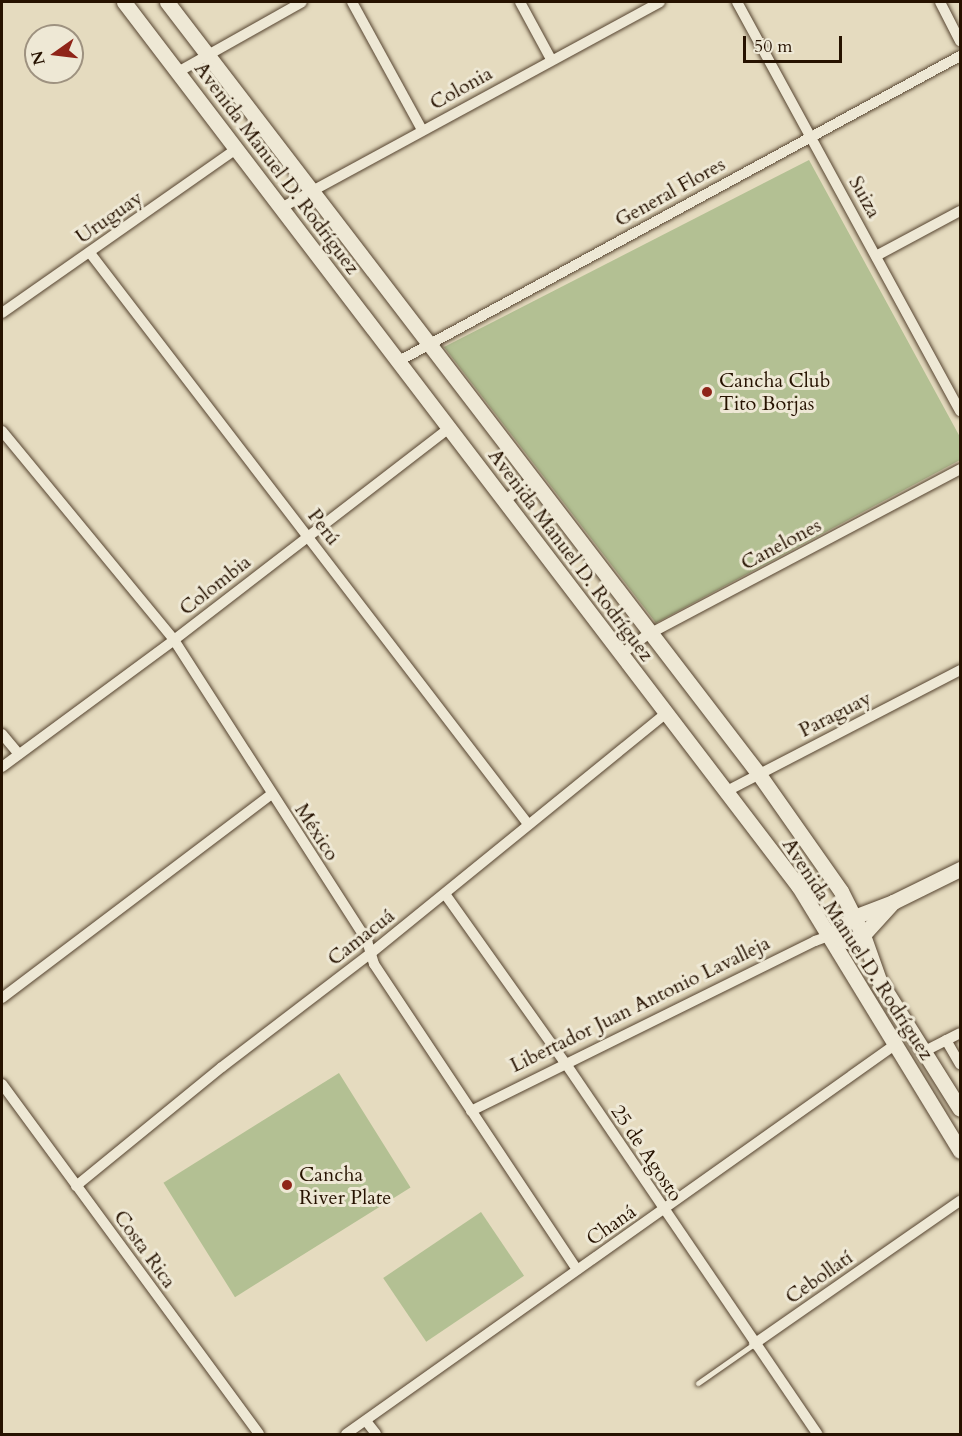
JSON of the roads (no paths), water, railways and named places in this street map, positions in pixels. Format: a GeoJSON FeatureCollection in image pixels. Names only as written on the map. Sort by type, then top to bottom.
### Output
{"type":"FeatureCollection","features":[{"type":"Feature","properties":{"kind":"street","name":"Avenida Manuel D. Rodríguez"},"geometry":{"type":"LineString","coordinates":[[124,2],[799,887],[960,1151]]}},
{"type":"Feature","properties":{"kind":"street","name":"Avenida Manuel D. Rodríguez"},"geometry":{"type":"LineString","coordinates":[[167,2],[649,634],[758,773],[841,891],[863,934],[879,980],[960,1109]]}},
{"type":"Feature","properties":{"kind":"street"},"geometry":{"type":"LineString","coordinates":[[178,72],[302,2]]}},
{"type":"Feature","properties":{"kind":"street"},"geometry":{"type":"LineString","coordinates":[[352,2],[422,130]]}},
{"type":"Feature","properties":{"kind":"street"},"geometry":{"type":"LineString","coordinates":[[520,2],[551,59]]}},
{"type":"Feature","properties":{"kind":"street","name":"Colonia"},"geometry":{"type":"LineString","coordinates":[[281,208],[551,59],[660,2]]}},
{"type":"Feature","properties":{"kind":"street","name":"Suiza"},"geometry":{"type":"LineString","coordinates":[[737,2],[960,411]]}},
{"type":"Feature","properties":{"kind":"street"},"geometry":{"type":"LineString","coordinates":[[940,2],[960,41]]}},
{"type":"Feature","properties":{"kind":"street","name":"General Flores"},"geometry":{"type":"LineString","coordinates":[[397,362],[960,56]]}},
{"type":"Feature","properties":{"kind":"street","name":"Uruguay"},"geometry":{"type":"LineString","coordinates":[[2,313],[236,150]]}},
{"type":"Feature","properties":{"kind":"street"},"geometry":{"type":"LineString","coordinates":[[876,256],[960,211]]}},
{"type":"Feature","properties":{"kind":"street","name":"Perú"},"geometry":{"type":"LineString","coordinates":[[90,253],[528,824]]}},
{"type":"Feature","properties":{"kind":"street","name":"Colombia"},"geometry":{"type":"LineString","coordinates":[[2,767],[174,640],[448,429]]}},
{"type":"Feature","properties":{"kind":"street","name":"México"},"geometry":{"type":"LineString","coordinates":[[2,431],[174,640],[367,941],[374,964],[577,1270]]}},
{"type":"Feature","properties":{"kind":"street","name":"Canelones"},"geometry":{"type":"LineString","coordinates":[[621,654],[649,634],[960,469]]}},
{"type":"Feature","properties":{"kind":"street"},"geometry":{"type":"LineString","coordinates":[[504,501],[532,480]]}},
{"type":"Feature","properties":{"kind":"street","name":"Paraguay"},"geometry":{"type":"LineString","coordinates":[[727,791],[960,670]]}},
{"type":"Feature","properties":{"kind":"street","name":"Camacuá"},"geometry":{"type":"LineString","coordinates":[[76,1186],[222,1067],[445,894],[666,713]]}},
{"type":"Feature","properties":{"kind":"street"},"geometry":{"type":"LineString","coordinates":[[2,734],[19,754]]}},
{"type":"Feature","properties":{"kind":"street"},"geometry":{"type":"LineString","coordinates":[[2,998],[272,794]]}},
{"type":"Feature","properties":{"kind":"street","name":"Libertador Juan Antonio Lavalleja"},"geometry":{"type":"LineString","coordinates":[[471,1111],[829,936],[854,917],[893,902],[960,869]]}},
{"type":"Feature","properties":{"kind":"street","name":"25 de Agosto"},"geometry":{"type":"LineString","coordinates":[[445,894],[566,1064],[753,1344],[817,1434]]}},
{"type":"Feature","properties":{"kind":"street","name":"Libertador Juan Antonio Lavalleja"},"geometry":{"type":"LineString","coordinates":[[829,936],[848,941],[863,934],[893,902]]}},
{"type":"Feature","properties":{"kind":"street"},"geometry":{"type":"LineString","coordinates":[[925,1051],[960,1033]]}},
{"type":"Feature","properties":{"kind":"street","name":"Avenida Manuel D. Rodríguez"},"geometry":{"type":"LineString","coordinates":[[946,1040],[960,1064]]}},
{"type":"Feature","properties":{"kind":"street","name":"Chaná"},"geometry":{"type":"LineString","coordinates":[[346,1434],[896,1044]]}},
{"type":"Feature","properties":{"kind":"street","name":"Costa Rica"},"geometry":{"type":"LineString","coordinates":[[2,1084],[259,1434]]}},
{"type":"Feature","properties":{"kind":"street","name":"Cebollatí"},"geometry":{"type":"LineString","coordinates":[[753,1344],[960,1201]]}},
{"type":"Feature","properties":{"kind":"street"},"geometry":{"type":"LineString","coordinates":[[366,1421],[376,1434]]}},
{"type":"Feature","properties":{"kind":"lane","name":"Cebollatí"},"geometry":{"type":"LineString","coordinates":[[698,1383],[753,1344]]}},
{"type":"Feature","properties":{"kind":"place","name":"Cancha Club Tito Borjas"},"geometry":{"type":"Point","coordinates":[707,392]}},
{"type":"Feature","properties":{"kind":"place","name":"Cancha River Plate"},"geometry":{"type":"Point","coordinates":[287,1185]}}]}
